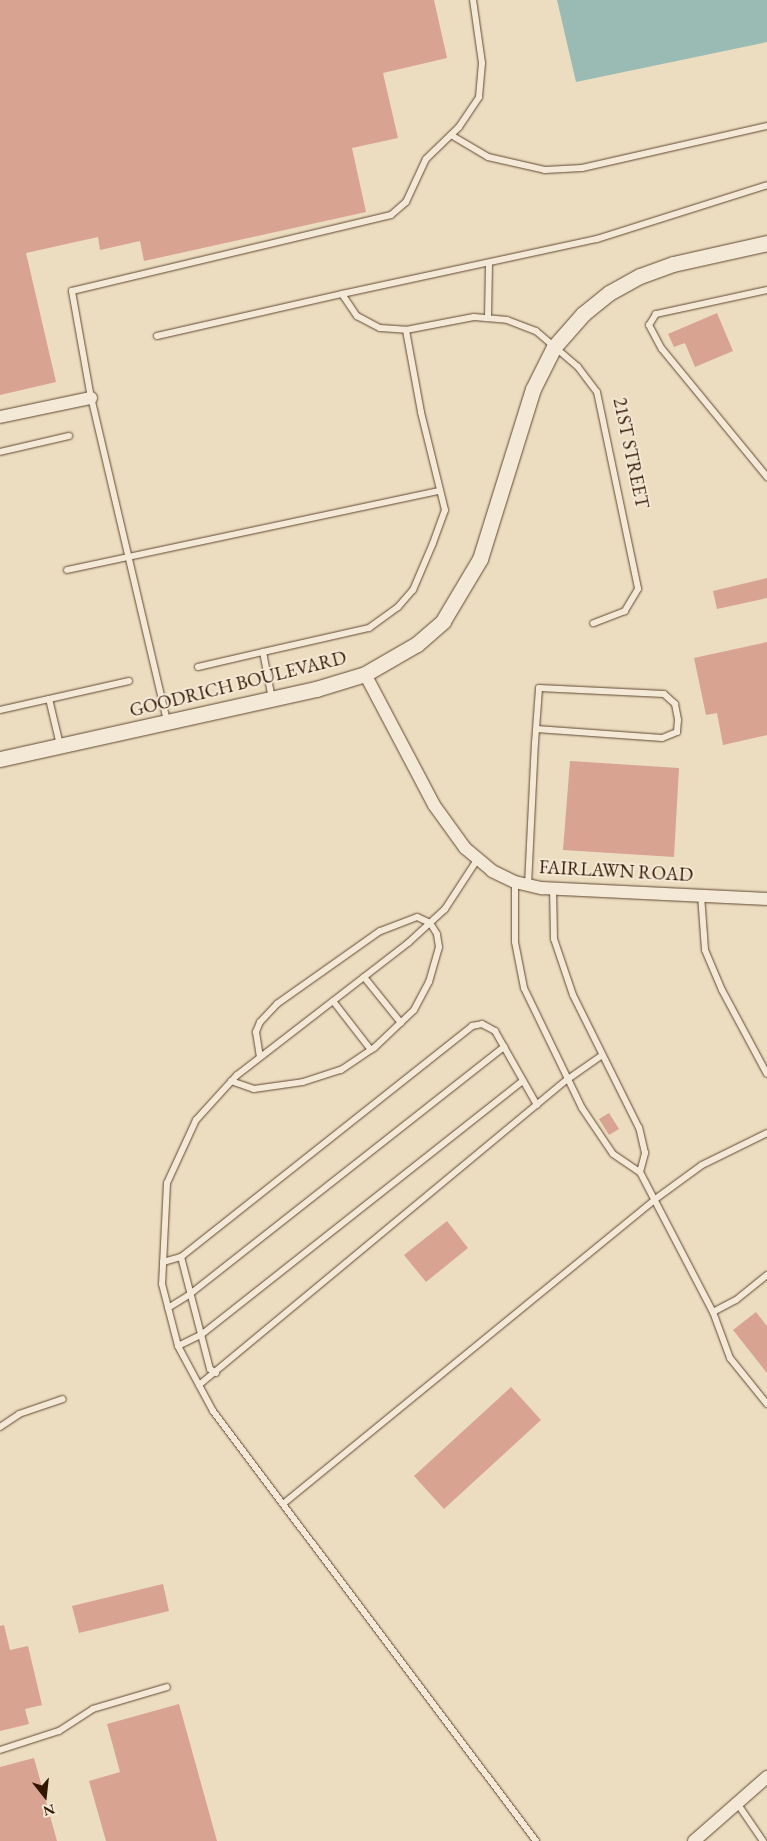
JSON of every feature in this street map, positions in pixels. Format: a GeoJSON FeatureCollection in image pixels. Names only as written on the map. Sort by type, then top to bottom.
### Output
{"type":"FeatureCollection","features":[{"type":"Feature","properties":{"kind":"street"},"geometry":{"type":"LineString","coordinates":[[554,347],[583,314],[609,293],[640,276],[673,264],[767,243]]}},
{"type":"Feature","properties":{"kind":"street","name":"GOODRICH BOULEVARD"},"geometry":{"type":"LineString","coordinates":[[0,759],[273,700],[365,674],[430,634],[463,591],[480,559],[533,389],[554,347]]}},
{"type":"Feature","properties":{"kind":"street"},"geometry":{"type":"LineString","coordinates":[[0,417],[91,398]]}},
{"type":"Feature","properties":{"kind":"street","name":"FAIRLAWN ROAD"},"geometry":{"type":"LineString","coordinates":[[365,674],[434,805],[454,834],[477,860],[515,882],[553,889],[767,899]]}},
{"type":"Feature","properties":{"kind":"street"},"geometry":{"type":"LineString","coordinates":[[694,1841],[767,1778]]}},
{"type":"Feature","properties":{"kind":"lane"},"geometry":{"type":"LineString","coordinates":[[168,723],[91,398],[72,291],[391,215],[406,202],[426,159],[451,134],[479,97],[482,64],[472,0]]}},
{"type":"Feature","properties":{"kind":"lane"},"geometry":{"type":"LineString","coordinates":[[451,134],[488,157],[545,170],[582,168],[767,126]]}},
{"type":"Feature","properties":{"kind":"lane"},"geometry":{"type":"LineString","coordinates":[[157,336],[597,239],[767,185]]}},
{"type":"Feature","properties":{"kind":"lane"},"geometry":{"type":"LineString","coordinates":[[488,317],[490,264]]}},
{"type":"Feature","properties":{"kind":"lane"},"geometry":{"type":"LineString","coordinates":[[767,290],[656,314],[649,325],[662,349],[767,477]]}},
{"type":"Feature","properties":{"kind":"lane","name":"21ST STREET"},"geometry":{"type":"LineString","coordinates":[[342,294],[357,316],[380,328],[406,330],[474,316],[498,317],[536,331],[578,367],[597,392],[638,589],[625,611],[593,623]]}},
{"type":"Feature","properties":{"kind":"lane"},"geometry":{"type":"LineString","coordinates":[[198,667],[369,628],[398,606],[413,590],[445,510],[406,330]]}},
{"type":"Feature","properties":{"kind":"lane"},"geometry":{"type":"LineString","coordinates":[[0,452],[69,436]]}},
{"type":"Feature","properties":{"kind":"lane"},"geometry":{"type":"LineString","coordinates":[[67,570],[440,491]]}},
{"type":"Feature","properties":{"kind":"lane"},"geometry":{"type":"LineString","coordinates":[[263,652],[273,700]]}},
{"type":"Feature","properties":{"kind":"lane"},"geometry":{"type":"LineString","coordinates":[[0,710],[129,681]]}},
{"type":"Feature","properties":{"kind":"lane"},"geometry":{"type":"LineString","coordinates":[[528,885],[536,729],[539,688],[664,694],[675,704],[678,720],[677,732],[662,738],[536,729]]}},
{"type":"Feature","properties":{"kind":"lane"},"geometry":{"type":"LineString","coordinates":[[49,700],[60,746]]}},
{"type":"Feature","properties":{"kind":"lane"},"geometry":{"type":"LineString","coordinates":[[477,860],[445,909],[430,923],[364,977],[260,1057],[232,1081],[196,1120],[167,1183],[162,1284],[178,1346],[213,1411],[536,1841]]}},
{"type":"Feature","properties":{"kind":"lane"},"geometry":{"type":"LineString","coordinates":[[515,882],[515,942],[524,988],[582,1108],[613,1154],[640,1172],[713,1312],[730,1358],[767,1404]]}},
{"type":"Feature","properties":{"kind":"lane"},"geometry":{"type":"LineString","coordinates":[[553,889],[554,938],[573,995],[601,1056],[639,1128],[645,1153],[640,1172]]}},
{"type":"Feature","properties":{"kind":"lane"},"geometry":{"type":"LineString","coordinates":[[701,895],[705,950],[722,990],[767,1074]]}},
{"type":"Feature","properties":{"kind":"lane"},"geometry":{"type":"LineString","coordinates":[[232,1081],[254,1089],[303,1082],[341,1070],[371,1050],[414,1010],[438,956],[437,934],[430,923],[417,917],[380,931],[277,1004],[260,1022],[256,1032],[260,1057]]}},
{"type":"Feature","properties":{"kind":"lane"},"geometry":{"type":"LineString","coordinates":[[364,977],[401,1023]]}},
{"type":"Feature","properties":{"kind":"lane"},"geometry":{"type":"LineString","coordinates":[[332,1001],[371,1050]]}},
{"type":"Feature","properties":{"kind":"lane"},"geometry":{"type":"LineString","coordinates":[[163,1262],[181,1257],[472,1026],[489,1027],[504,1047],[537,1105]]}},
{"type":"Feature","properties":{"kind":"lane"},"geometry":{"type":"LineString","coordinates":[[168,1308],[190,1294],[504,1047]]}},
{"type":"Feature","properties":{"kind":"lane"},"geometry":{"type":"LineString","coordinates":[[199,1385],[216,1373],[568,1079],[601,1056]]}},
{"type":"Feature","properties":{"kind":"lane"},"geometry":{"type":"LineString","coordinates":[[178,1346],[201,1335],[523,1081]]}},
{"type":"Feature","properties":{"kind":"lane"},"geometry":{"type":"LineString","coordinates":[[283,1504],[654,1200],[702,1165],[767,1132]]}},
{"type":"Feature","properties":{"kind":"lane"},"geometry":{"type":"LineString","coordinates":[[181,1257],[210,1369],[216,1373]]}},
{"type":"Feature","properties":{"kind":"lane"},"geometry":{"type":"LineString","coordinates":[[713,1312],[736,1300],[767,1275]]}},
{"type":"Feature","properties":{"kind":"lane"},"geometry":{"type":"LineString","coordinates":[[0,1427],[19,1414],[63,1399]]}},
{"type":"Feature","properties":{"kind":"lane"},"geometry":{"type":"LineString","coordinates":[[0,1750],[59,1731],[93,1709],[167,1687]]}},
{"type":"Feature","properties":{"kind":"lane"},"geometry":{"type":"LineString","coordinates":[[737,1803],[763,1841]]}},
{"type":"Feature","properties":{"kind":"water"},"geometry":{"type":"Polygon","coordinates":[[[557,0],[767,0],[767,42],[576,82],[557,0]]]}},
{"type":"Feature","properties":{"kind":"building"},"geometry":{"type":"Polygon","coordinates":[[[0,0],[434,0],[447,58],[383,73],[398,138],[352,148],[366,212],[144,261],[140,241],[100,250],[98,237],[26,253],[56,382],[0,395],[0,0]]]}},
{"type":"Feature","properties":{"kind":"building"},"geometry":{"type":"Polygon","coordinates":[[[717,313],[733,351],[695,367],[685,343],[674,347],[668,334],[717,313]]]}},
{"type":"Feature","properties":{"kind":"building"},"geometry":{"type":"Polygon","coordinates":[[[767,578],[767,598],[717,609],[713,591],[767,578]]]}},
{"type":"Feature","properties":{"kind":"building"},"geometry":{"type":"Polygon","coordinates":[[[767,642],[767,735],[723,745],[717,713],[706,715],[694,658],[767,642]]]}},
{"type":"Feature","properties":{"kind":"building"},"geometry":{"type":"Polygon","coordinates":[[[570,761],[679,768],[674,857],[563,850],[570,761]]]}},
{"type":"Feature","properties":{"kind":"building"},"geometry":{"type":"Polygon","coordinates":[[[609,1113],[619,1129],[609,1135],[599,1119],[609,1113]]]}},
{"type":"Feature","properties":{"kind":"building"},"geometry":{"type":"Polygon","coordinates":[[[447,1221],[468,1248],[426,1282],[404,1255],[447,1221]]]}},
{"type":"Feature","properties":{"kind":"building"},"geometry":{"type":"Polygon","coordinates":[[[756,1312],[767,1326],[767,1373],[733,1330],[756,1312]]]}},
{"type":"Feature","properties":{"kind":"building"},"geometry":{"type":"Polygon","coordinates":[[[511,1387],[541,1420],[444,1509],[414,1476],[511,1387]]]}},
{"type":"Feature","properties":{"kind":"building"},"geometry":{"type":"Polygon","coordinates":[[[163,1584],[169,1611],[79,1633],[72,1606],[163,1584]]]}},
{"type":"Feature","properties":{"kind":"building"},"geometry":{"type":"Polygon","coordinates":[[[4,1625],[10,1650],[28,1646],[42,1705],[25,1709],[29,1724],[0,1731],[0,1626],[4,1625]]]}},
{"type":"Feature","properties":{"kind":"building"},"geometry":{"type":"Polygon","coordinates":[[[179,1704],[217,1841],[106,1841],[89,1781],[120,1772],[107,1724],[179,1704]]]}},
{"type":"Feature","properties":{"kind":"building"},"geometry":{"type":"Polygon","coordinates":[[[34,1758],[57,1841],[0,1841],[0,1767],[34,1758]]]}}]}
